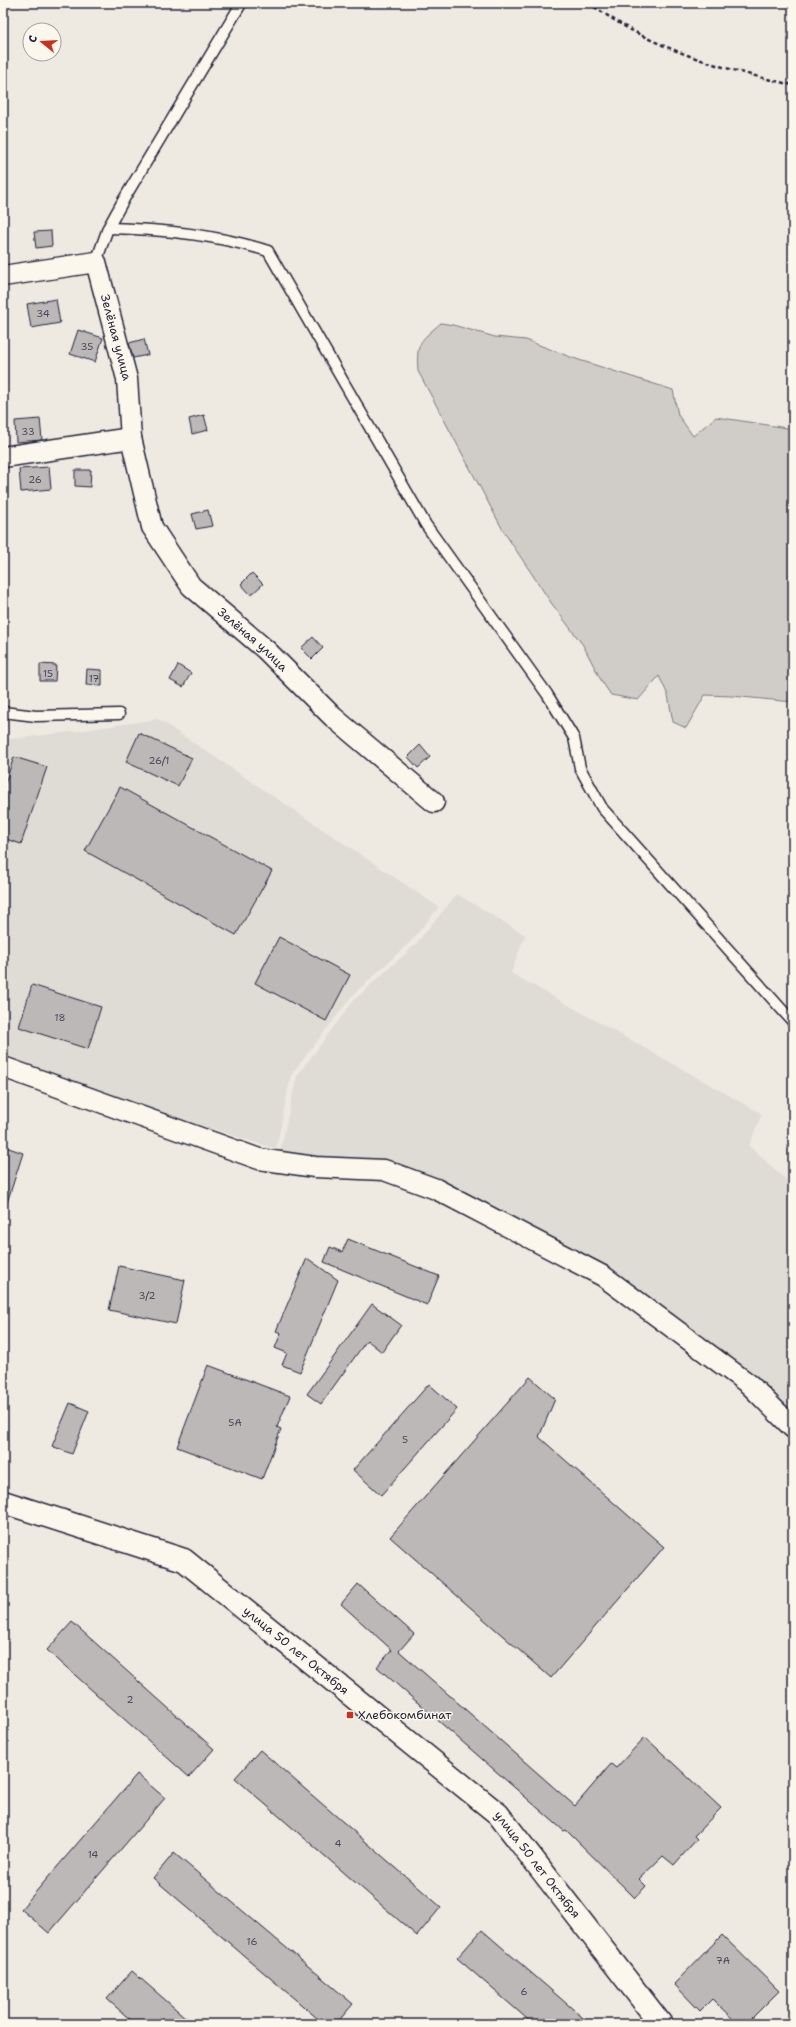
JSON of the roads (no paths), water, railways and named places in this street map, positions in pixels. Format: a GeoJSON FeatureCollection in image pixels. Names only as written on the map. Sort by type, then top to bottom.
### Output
{"type":"FeatureCollection","features":[{"type":"Feature","properties":{"kind":"street"},"geometry":{"type":"LineString","coordinates":[[3,276],[96,262]]}},
{"type":"Feature","properties":{"kind":"street","name":"Зелёная улица"},"geometry":{"type":"LineString","coordinates":[[96,262],[127,379],[131,438],[152,527],[191,586],[266,650],[333,717],[434,802]]}},
{"type":"Feature","properties":{"kind":"street"},"geometry":{"type":"LineString","coordinates":[[3,457],[131,438]]}},
{"type":"Feature","properties":{"kind":"street"},"geometry":{"type":"LineString","coordinates":[[3,1067],[258,1159],[315,1167],[384,1170],[436,1189],[604,1276],[750,1385],[793,1428]]}},
{"type":"Feature","properties":{"kind":"street","name":"улица 50 лет Октября"},"geometry":{"type":"LineString","coordinates":[[3,1502],[184,1560],[498,1814],[661,2024]]}},
{"type":"Feature","properties":{"kind":"lane"},"geometry":{"type":"LineString","coordinates":[[96,262],[108,228],[124,198],[241,4]]}},
{"type":"Feature","properties":{"kind":"lane"},"geometry":{"type":"LineString","coordinates":[[108,228],[150,229],[247,244],[268,251],[426,525],[547,694],[574,738],[580,768],[602,808],[793,1022]]}},
{"type":"Feature","properties":{"kind":"lane"},"geometry":{"type":"LineString","coordinates":[[3,712],[36,716],[119,714]]}},
{"type":"Feature","properties":{"kind":"place","name":"Хлебокомбинат"},"geometry":{"type":"Point","coordinates":[350,1715]}}]}
